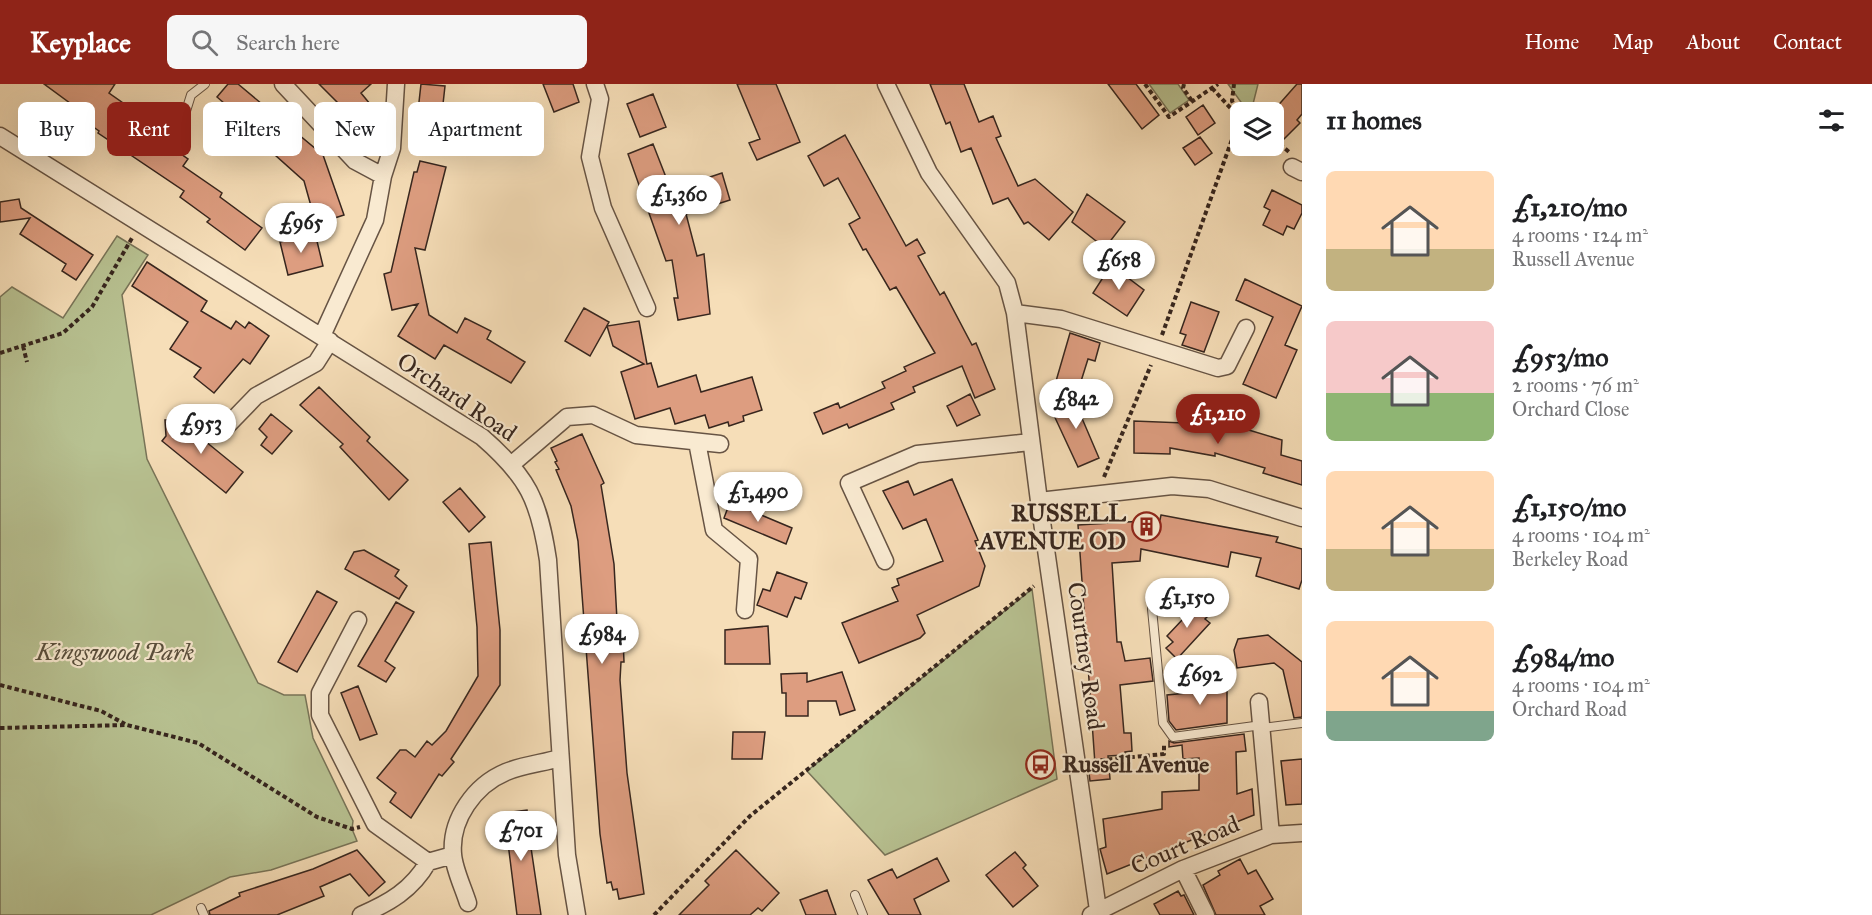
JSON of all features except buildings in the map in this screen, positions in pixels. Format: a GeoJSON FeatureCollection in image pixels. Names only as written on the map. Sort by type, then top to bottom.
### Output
{"type":"FeatureCollection","features":[{"type":"Feature","properties":{"kind":"street"},"geometry":{"type":"LineString","coordinates":[[283,84],[355,160],[382,176]]}},
{"type":"Feature","properties":{"kind":"street"},"geometry":{"type":"LineString","coordinates":[[226,427],[256,396],[316,363],[375,220],[382,176],[392,148],[396,84]]}},
{"type":"Feature","properties":{"kind":"street"},"geometry":{"type":"LineString","coordinates":[[595,84],[600,99],[590,157],[603,208],[647,308]]}},
{"type":"Feature","properties":{"kind":"street","name":"Courtney Road"},"geometry":{"type":"LineString","coordinates":[[886,84],[929,173],[1007,284],[1015,313],[1039,501],[1077,762],[1095,913]]}},
{"type":"Feature","properties":{"kind":"street","name":"Orchard Road"},"geometry":{"type":"LineString","coordinates":[[0,136],[482,437],[512,464],[532,496],[543,529],[548,560],[567,855],[577,915]]}},
{"type":"Feature","properties":{"kind":"street"},"geometry":{"type":"LineString","coordinates":[[1015,313],[1061,319],[1157,351],[1218,368],[1227,366],[1246,328]]}},
{"type":"Feature","properties":{"kind":"street"},"geometry":{"type":"LineString","coordinates":[[512,464],[567,417],[593,415],[636,435],[720,444]]}},
{"type":"Feature","properties":{"kind":"street"},"geometry":{"type":"LineString","coordinates":[[697,442],[714,530],[749,559],[745,610]]}},
{"type":"Feature","properties":{"kind":"street"},"geometry":{"type":"LineString","coordinates":[[885,561],[849,483],[917,454],[1031,442]]}},
{"type":"Feature","properties":{"kind":"street"},"geometry":{"type":"LineString","coordinates":[[1039,501],[1172,486],[1209,489],[1302,518]]}},
{"type":"Feature","properties":{"kind":"street"},"geometry":{"type":"LineString","coordinates":[[358,620],[320,693],[320,714],[375,824],[428,862]]}},
{"type":"Feature","properties":{"kind":"street"},"geometry":{"type":"LineString","coordinates":[[1259,702],[1271,835]]}},
{"type":"Feature","properties":{"kind":"street"},"geometry":{"type":"LineString","coordinates":[[468,903],[453,855],[454,829],[464,807],[480,790],[505,772],[560,758]]}},
{"type":"Feature","properties":{"kind":"street","name":"Court Road"},"geometry":{"type":"LineString","coordinates":[[1095,913],[1183,869],[1271,835],[1302,833]]}},
{"type":"Feature","properties":{"kind":"street"},"geometry":{"type":"LineString","coordinates":[[361,915],[400,895],[420,876],[428,862],[453,855]]}},
{"type":"Feature","properties":{"kind":"street"},"geometry":{"type":"LineString","coordinates":[[1183,869],[1206,915]]}},
{"type":"Feature","properties":{"kind":"lane"},"geometry":{"type":"LineString","coordinates":[[189,102],[191,95],[205,84]]}},
{"type":"Feature","properties":{"kind":"lane"},"geometry":{"type":"LineString","coordinates":[[1152,609],[1163,723],[1170,735],[1173,737],[1302,723]]}},
{"type":"Feature","properties":{"kind":"lane"},"geometry":{"type":"LineString","coordinates":[[855,895],[862,915]]}},
{"type":"Feature","properties":{"kind":"path"},"geometry":{"type":"LineString","coordinates":[[1145,84],[1169,117],[1218,84]]}},
{"type":"Feature","properties":{"kind":"path"},"geometry":{"type":"LineString","coordinates":[[1185,84],[1183,88],[1192,101]]}},
{"type":"Feature","properties":{"kind":"path"},"geometry":{"type":"LineString","coordinates":[[1232,102],[1234,84]]}},
{"type":"Feature","properties":{"kind":"path"},"geometry":{"type":"LineString","coordinates":[[1212,88],[1230,107]]}},
{"type":"Feature","properties":{"kind":"path"},"geometry":{"type":"LineString","coordinates":[[1096,495],[1157,351],[1230,146]]}},
{"type":"Feature","properties":{"kind":"path"},"geometry":{"type":"LineString","coordinates":[[0,353],[63,333],[92,307],[127,248]]}},
{"type":"Feature","properties":{"kind":"path"},"geometry":{"type":"LineString","coordinates":[[23,346],[27,362]]}},
{"type":"Feature","properties":{"kind":"path"},"geometry":{"type":"LineString","coordinates":[[654,915],[750,816],[1050,573]]}},
{"type":"Feature","properties":{"kind":"path"},"geometry":{"type":"LineString","coordinates":[[0,685],[101,711],[127,726]]}},
{"type":"Feature","properties":{"kind":"path"},"geometry":{"type":"LineString","coordinates":[[0,728],[127,726],[198,743],[317,817],[352,829],[375,824]]}},
{"type":"Feature","properties":{"kind":"path"},"geometry":{"type":"LineString","coordinates":[[1077,762],[1164,754],[1170,735]]}},
{"type":"Feature","properties":{"kind":"green space"},"geometry":{"type":"Polygon","coordinates":[[[1149,84],[1178,84],[1189,100],[1170,113],[1149,84]]]}},
{"type":"Feature","properties":{"kind":"green space"},"geometry":{"type":"Polygon","coordinates":[[[1228,84],[1258,84],[1254,102],[1241,102],[1228,84]]]}},
{"type":"Feature","properties":{"kind":"green space","name":"Kingswood Park"},"geometry":{"type":"Polygon","coordinates":[[[117,236],[148,255],[122,295],[147,459],[258,683],[284,695],[305,695],[313,738],[353,821],[352,829],[357,841],[271,870],[230,877],[151,915],[0,915],[0,297],[12,287],[63,318],[117,236]]]}},
{"type":"Feature","properties":{"kind":"green space"},"geometry":{"type":"Polygon","coordinates":[[[1032,589],[1057,779],[885,855],[807,771],[1032,589]]]}},
{"type":"Feature","properties":{"kind":"place","name":"RUSSELL AVENUE OD"},"geometry":{"type":"Point","coordinates":[1147,527]}},
{"type":"Feature","properties":{"kind":"place","name":"Russell Avenue"},"geometry":{"type":"Point","coordinates":[1041,764]}}]}
